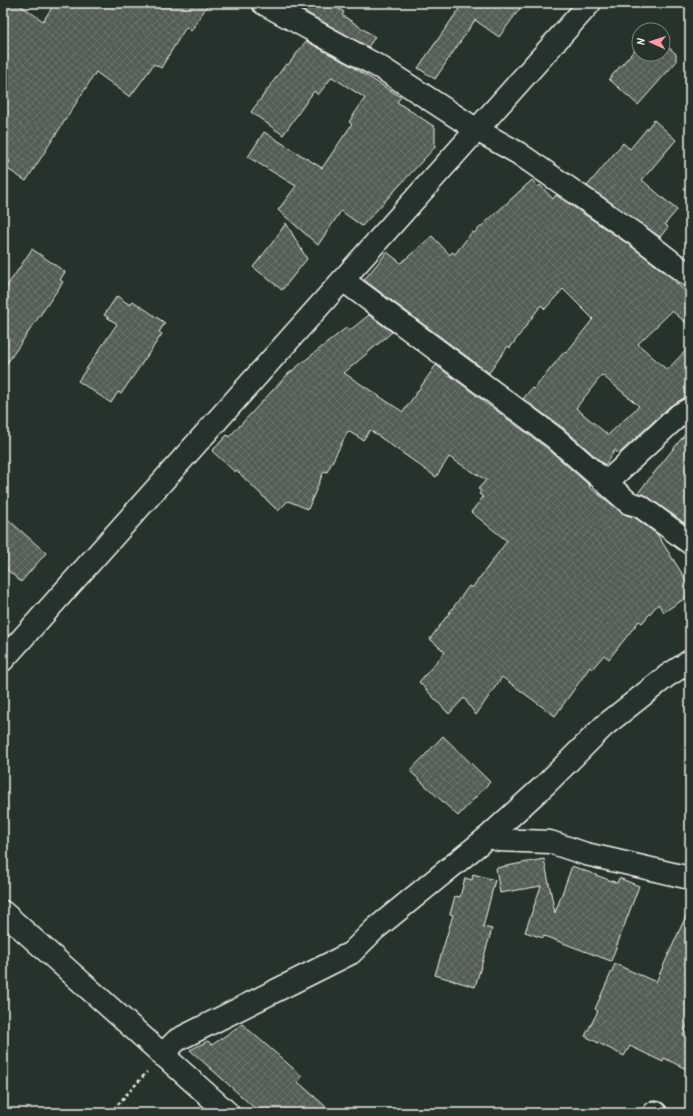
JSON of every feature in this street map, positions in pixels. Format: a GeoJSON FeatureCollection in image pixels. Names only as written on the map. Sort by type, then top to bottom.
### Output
{"type":"FeatureCollection","features":[{"type":"Feature","properties":{"kind":"street"},"geometry":{"type":"LineString","coordinates":[[263,3],[383,69],[477,130],[518,153],[638,236],[690,276]]}},
{"type":"Feature","properties":{"kind":"street"},"geometry":{"type":"LineString","coordinates":[[3,660],[590,3]]}},
{"type":"Feature","properties":{"kind":"street"},"geometry":{"type":"LineString","coordinates":[[343,280],[556,438],[629,502],[640,506],[690,543]]}},
{"type":"Feature","properties":{"kind":"street"},"geometry":{"type":"LineString","coordinates":[[606,483],[679,415],[690,409]]}},
{"type":"Feature","properties":{"kind":"street"},"geometry":{"type":"LineString","coordinates":[[162,1055],[177,1040],[351,953],[375,929],[489,836],[547,783],[604,726],[667,676],[690,660]]}},
{"type":"Feature","properties":{"kind":"street"},"geometry":{"type":"LineString","coordinates":[[489,836],[499,840],[550,842],[586,854],[690,878]]}},
{"type":"Feature","properties":{"kind":"street"},"geometry":{"type":"LineString","coordinates":[[3,912],[228,1113]]}},
{"type":"Feature","properties":{"kind":"path"},"geometry":{"type":"LineString","coordinates":[[110,1113],[162,1055]]}},
{"type":"Feature","properties":{"kind":"building"},"geometry":{"type":"Polygon","coordinates":[[[3,3],[17,3],[43,21],[55,3],[209,3],[191,31],[186,27],[161,68],[154,64],[130,97],[96,72],[26,181],[6,168],[10,161],[3,156],[3,3]]]}},
{"type":"Feature","properties":{"kind":"building"},"geometry":{"type":"Polygon","coordinates":[[[289,3],[330,3],[344,12],[342,15],[375,37],[368,47],[289,3]]]}},
{"type":"Feature","properties":{"kind":"building"},"geometry":{"type":"Polygon","coordinates":[[[450,3],[524,3],[499,37],[475,20],[435,79],[418,68],[459,9],[450,3]]]}},
{"type":"Feature","properties":{"kind":"building"},"geometry":{"type":"Polygon","coordinates":[[[306,41],[355,68],[401,97],[397,102],[435,127],[435,147],[362,226],[341,211],[318,245],[278,210],[296,186],[248,157],[264,132],[322,168],[352,124],[349,122],[365,98],[332,77],[318,95],[314,91],[283,135],[251,112],[286,64],[288,65],[306,41]]]}},
{"type":"Feature","properties":{"kind":"building"},"geometry":{"type":"Polygon","coordinates":[[[671,49],[676,54],[676,62],[638,105],[609,79],[631,54],[631,62],[671,62],[671,49]]]}},
{"type":"Feature","properties":{"kind":"building"},"geometry":{"type":"Polygon","coordinates":[[[654,120],[676,140],[642,180],[677,210],[665,224],[668,227],[660,237],[587,186],[623,143],[630,149],[654,120]]]}},
{"type":"Feature","properties":{"kind":"building"},"geometry":{"type":"Polygon","coordinates":[[[532,180],[538,187],[540,185],[553,199],[556,195],[631,246],[673,279],[690,296],[690,326],[672,311],[638,344],[667,370],[690,346],[690,394],[670,406],[619,454],[615,450],[605,465],[563,428],[523,399],[532,388],[534,389],[564,352],[566,353],[593,319],[563,289],[545,309],[541,305],[510,348],[508,346],[489,373],[364,280],[387,252],[401,263],[432,236],[450,255],[452,252],[455,254],[472,232],[474,233],[532,180]],[[602,375],[576,408],[608,435],[639,406],[602,375]]]}},
{"type":"Feature","properties":{"kind":"building"},"geometry":{"type":"Polygon","coordinates":[[[286,223],[307,259],[282,290],[253,267],[286,223]]]}},
{"type":"Feature","properties":{"kind":"building"},"geometry":{"type":"Polygon","coordinates":[[[32,249],[65,272],[60,280],[63,282],[3,369],[3,292],[32,249]]]}},
{"type":"Feature","properties":{"kind":"building"},"geometry":{"type":"Polygon","coordinates":[[[117,296],[130,305],[133,301],[165,323],[159,332],[162,334],[121,394],[118,392],[111,403],[78,381],[117,324],[104,315],[117,296]]]}},
{"type":"Feature","properties":{"kind":"building"},"geometry":{"type":"Polygon","coordinates":[[[369,315],[392,332],[344,373],[403,412],[436,365],[547,448],[590,486],[589,487],[621,512],[634,517],[657,534],[690,586],[690,595],[664,612],[658,604],[642,623],[639,621],[609,659],[604,655],[592,669],[590,667],[555,716],[502,677],[476,715],[464,698],[449,714],[419,682],[445,652],[430,639],[469,586],[472,588],[507,541],[471,512],[483,497],[479,494],[481,491],[478,489],[486,480],[449,457],[436,477],[370,430],[363,440],[348,431],[327,472],[324,471],[308,509],[288,501],[278,511],[236,470],[235,472],[212,451],[227,435],[229,437],[288,374],[347,327],[349,331],[369,315]]]}},
{"type":"Feature","properties":{"kind":"building"},"geometry":{"type":"Polygon","coordinates":[[[690,428],[690,527],[647,496],[638,493],[690,428]]]}},
{"type":"Feature","properties":{"kind":"building"},"geometry":{"type":"Polygon","coordinates":[[[3,515],[46,553],[21,582],[3,566],[3,515]]]}},
{"type":"Feature","properties":{"kind":"building"},"geometry":{"type":"Polygon","coordinates":[[[443,736],[490,782],[458,816],[410,771],[443,736]]]}},
{"type":"Feature","properties":{"kind":"building"},"geometry":{"type":"Polygon","coordinates":[[[544,859],[555,913],[572,866],[617,883],[619,878],[639,886],[611,961],[544,936],[543,938],[525,932],[541,886],[500,893],[496,868],[544,859]]]}},
{"type":"Feature","properties":{"kind":"building"},"geometry":{"type":"Polygon","coordinates":[[[473,874],[495,880],[483,927],[492,929],[475,987],[435,975],[453,915],[450,914],[455,896],[460,897],[465,878],[472,880],[473,874]]]}},
{"type":"Feature","properties":{"kind":"building"},"geometry":{"type":"Polygon","coordinates":[[[690,907],[690,1019],[683,1035],[690,1039],[690,1071],[664,1058],[663,1062],[630,1046],[624,1056],[585,1036],[598,1011],[595,1009],[615,964],[656,982],[690,907]]]}},
{"type":"Feature","properties":{"kind":"building"},"geometry":{"type":"Polygon","coordinates":[[[242,1024],[302,1076],[298,1082],[333,1113],[260,1113],[190,1050],[208,1041],[212,1045],[242,1024]]]}}]}
